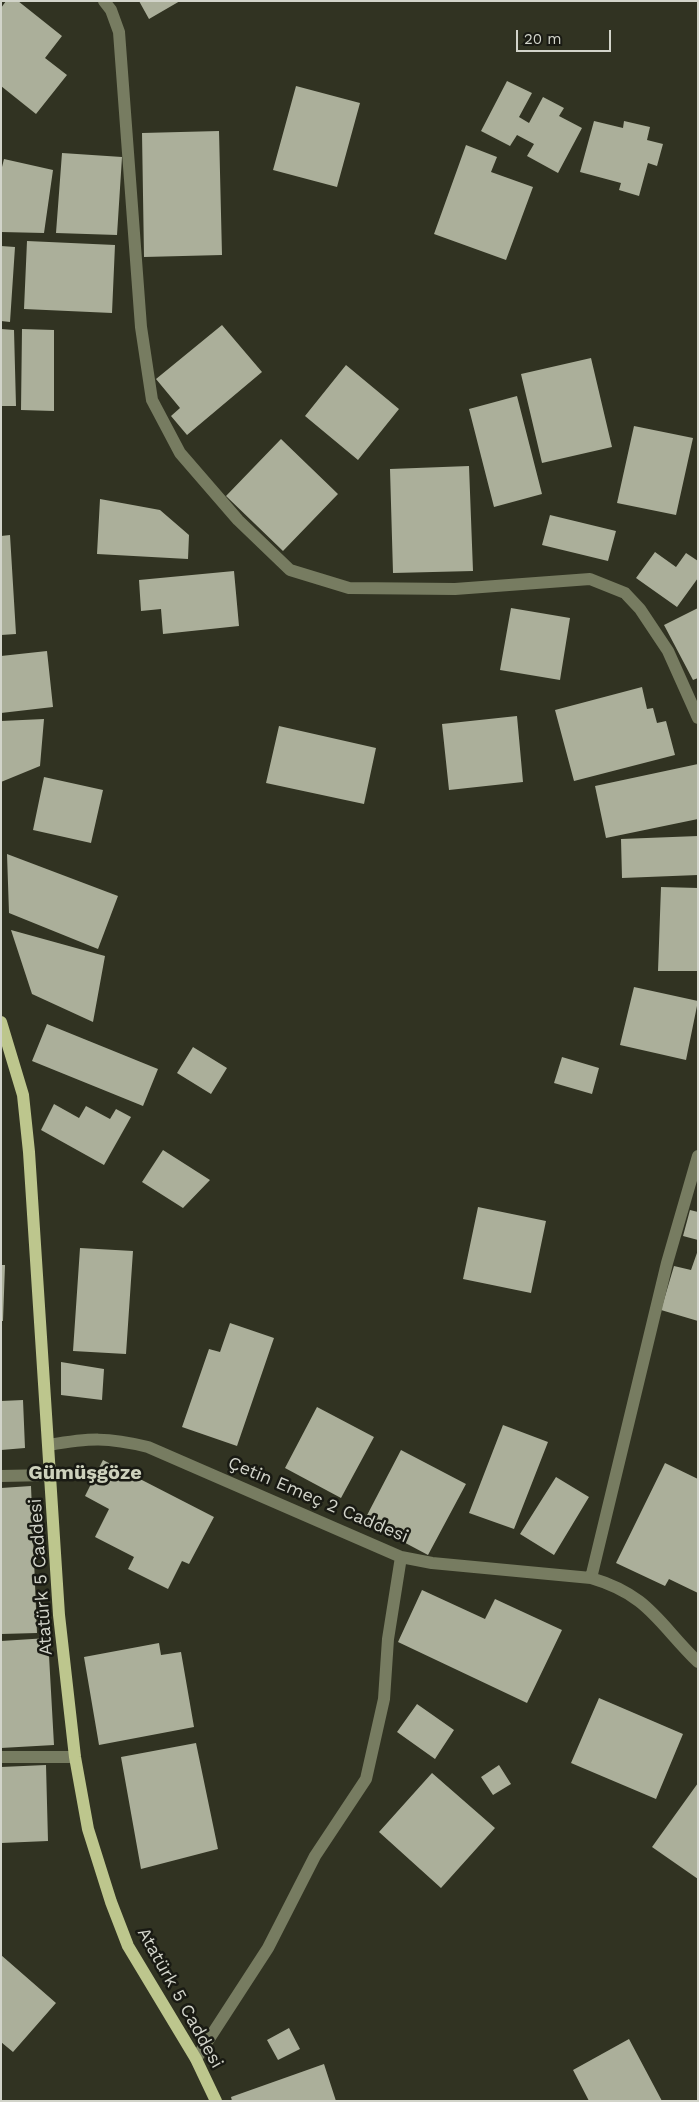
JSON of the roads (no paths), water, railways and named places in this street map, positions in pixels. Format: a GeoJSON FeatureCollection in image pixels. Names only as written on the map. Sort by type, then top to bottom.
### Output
{"type":"FeatureCollection","features":[{"type":"Feature","properties":{"kind":"main road","name":"Atatürk 5 Caddesi"},"geometry":{"type":"LineString","coordinates":[[1,1022],[23,1095],[29,1152],[60,1615],[75,1757],[88,1829],[111,1902],[128,1946],[196,2058],[216,2101]]}},
{"type":"Feature","properties":{"kind":"street"},"geometry":{"type":"LineString","coordinates":[[104,1],[111,10],[119,32],[141,327],[152,400],[180,453],[238,520],[290,570],[349,588],[454,589],[590,579],[626,593],[640,609],[668,652],[698,718]]}},
{"type":"Feature","properties":{"kind":"street"},"geometry":{"type":"LineString","coordinates":[[591,1578],[664,1272],[698,1156]]}},
{"type":"Feature","properties":{"kind":"street","name":"Çetin Emeç 2 Caddesi"},"geometry":{"type":"LineString","coordinates":[[49,1444],[90,1438],[119,1440],[148,1447],[401,1557],[432,1563],[591,1578],[613,1585],[630,1593],[649,1607],[698,1662]]}},
{"type":"Feature","properties":{"kind":"street"},"geometry":{"type":"LineString","coordinates":[[1,1476],[50,1475]]}},
{"type":"Feature","properties":{"kind":"street"},"geometry":{"type":"LineString","coordinates":[[196,2058],[268,1948],[314,1856],[366,1779],[384,1698],[388,1638],[401,1557]]}},
{"type":"Feature","properties":{"kind":"street"},"geometry":{"type":"LineString","coordinates":[[1,1758],[75,1757]]}},
{"type":"Feature","properties":{"kind":"district","name":"Gümüşgöze"},"geometry":{"type":"Point","coordinates":[85,1473]}}]}
